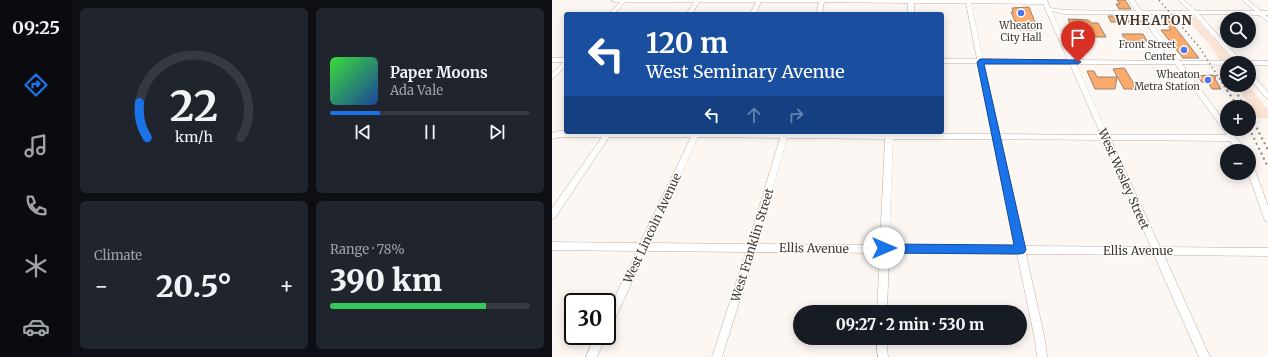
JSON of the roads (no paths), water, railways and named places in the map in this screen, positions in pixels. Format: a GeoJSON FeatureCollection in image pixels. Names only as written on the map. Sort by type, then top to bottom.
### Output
{"type":"FeatureCollection","features":[{"type":"Feature","properties":{"kind":"street"},"geometry":{"type":"LineString","coordinates":[[614,0],[1045,1]]}},
{"type":"Feature","properties":{"kind":"street"},"geometry":{"type":"LineString","coordinates":[[613,12],[624,0]]}},
{"type":"Feature","properties":{"kind":"street"},"geometry":{"type":"LineString","coordinates":[[690,12],[698,0]]}},
{"type":"Feature","properties":{"kind":"street"},"geometry":{"type":"LineString","coordinates":[[754,12],[760,0]]}},
{"type":"Feature","properties":{"kind":"street"},"geometry":{"type":"LineString","coordinates":[[1131,0],[1237,144]]}},
{"type":"Feature","properties":{"kind":"street"},"geometry":{"type":"LineString","coordinates":[[1181,0],[1233,56]]}},
{"type":"Feature","properties":{"kind":"street"},"geometry":{"type":"LineString","coordinates":[[1245,0],[1268,20]]}},
{"type":"Feature","properties":{"kind":"street"},"geometry":{"type":"LineString","coordinates":[[819,12],[822,1]]}},
{"type":"Feature","properties":{"kind":"street"},"geometry":{"type":"LineString","coordinates":[[911,1],[911,12]]}},
{"type":"Feature","properties":{"kind":"street","name":"West Wesley Street"},"geometry":{"type":"LineString","coordinates":[[1045,1],[1205,357]]}},
{"type":"Feature","properties":{"kind":"street"},"geometry":{"type":"LineString","coordinates":[[968,2],[1040,340],[1042,357]]}},
{"type":"Feature","properties":{"kind":"street"},"geometry":{"type":"LineString","coordinates":[[1048,9],[1064,12],[1268,13]]}},
{"type":"Feature","properties":{"kind":"street"},"geometry":{"type":"LineString","coordinates":[[552,60],[564,61]]}},
{"type":"Feature","properties":{"kind":"street"},"geometry":{"type":"LineString","coordinates":[[944,61],[1220,63]]}},
{"type":"Feature","properties":{"kind":"street"},"geometry":{"type":"LineString","coordinates":[[552,77],[564,63]]}},
{"type":"Feature","properties":{"kind":"street"},"geometry":{"type":"LineString","coordinates":[[1256,63],[1268,63]]}},
{"type":"Feature","properties":{"kind":"street"},"geometry":{"type":"LineString","coordinates":[[1256,82],[1268,96]]}},
{"type":"Feature","properties":{"kind":"street"},"geometry":{"type":"LineString","coordinates":[[554,135],[581,134]]}},
{"type":"Feature","properties":{"kind":"street"},"geometry":{"type":"LineString","coordinates":[[552,215],[607,134]]}},
{"type":"Feature","properties":{"kind":"street"},"geometry":{"type":"LineString","coordinates":[[697,134],[889,136],[910,134],[1233,138]]}},
{"type":"Feature","properties":{"kind":"street","name":"West Lincoln Avenue"},"geometry":{"type":"LineString","coordinates":[[616,305],[697,134]]}},
{"type":"Feature","properties":{"kind":"street","name":"West Franklin Street"},"geometry":{"type":"LineString","coordinates":[[717,357],[752,247],[784,134]]}},
{"type":"Feature","properties":{"kind":"street"},"geometry":{"type":"LineString","coordinates":[[882,305],[889,136]]}},
{"type":"Feature","properties":{"kind":"street"},"geometry":{"type":"LineString","coordinates":[[1254,180],[1268,218]]}},
{"type":"Feature","properties":{"kind":"street","name":"Ellis Avenue"},"geometry":{"type":"LineString","coordinates":[[552,246],[1268,252]]}},
{"type":"Feature","properties":{"kind":"street"},"geometry":{"type":"LineString","coordinates":[[591,357],[597,345]]}},
{"type":"Feature","properties":{"kind":"street"},"geometry":{"type":"LineString","coordinates":[[882,345],[884,357]]}},
{"type":"Feature","properties":{"kind":"railway"},"geometry":{"type":"LineString","coordinates":[[1159,0],[1200,48],[1220,80]]}},
{"type":"Feature","properties":{"kind":"railway"},"geometry":{"type":"LineString","coordinates":[[1228,92],[1233,100]]}},
{"type":"Feature","properties":{"kind":"railway"},"geometry":{"type":"LineString","coordinates":[[1236,92],[1241,100]]}},
{"type":"Feature","properties":{"kind":"railway"},"geometry":{"type":"LineString","coordinates":[[1256,127],[1268,150]]}},
{"type":"Feature","properties":{"kind":"railway"},"geometry":{"type":"LineString","coordinates":[[1253,136],[1268,167]]}},
{"type":"Feature","properties":{"kind":"place","name":"Wheaton City Hall"},"geometry":{"type":"Point","coordinates":[1021,13]}},
{"type":"Feature","properties":{"kind":"place","name":"Front Street Center"},"geometry":{"type":"Point","coordinates":[1184,50]}},
{"type":"Feature","properties":{"kind":"place","name":"Wheaton Metra Station"},"geometry":{"type":"Point","coordinates":[1208,80]}},
{"type":"Feature","properties":{"kind":"district","name":"WHEATON"},"geometry":{"type":"Point","coordinates":[1154,20]}}]}
